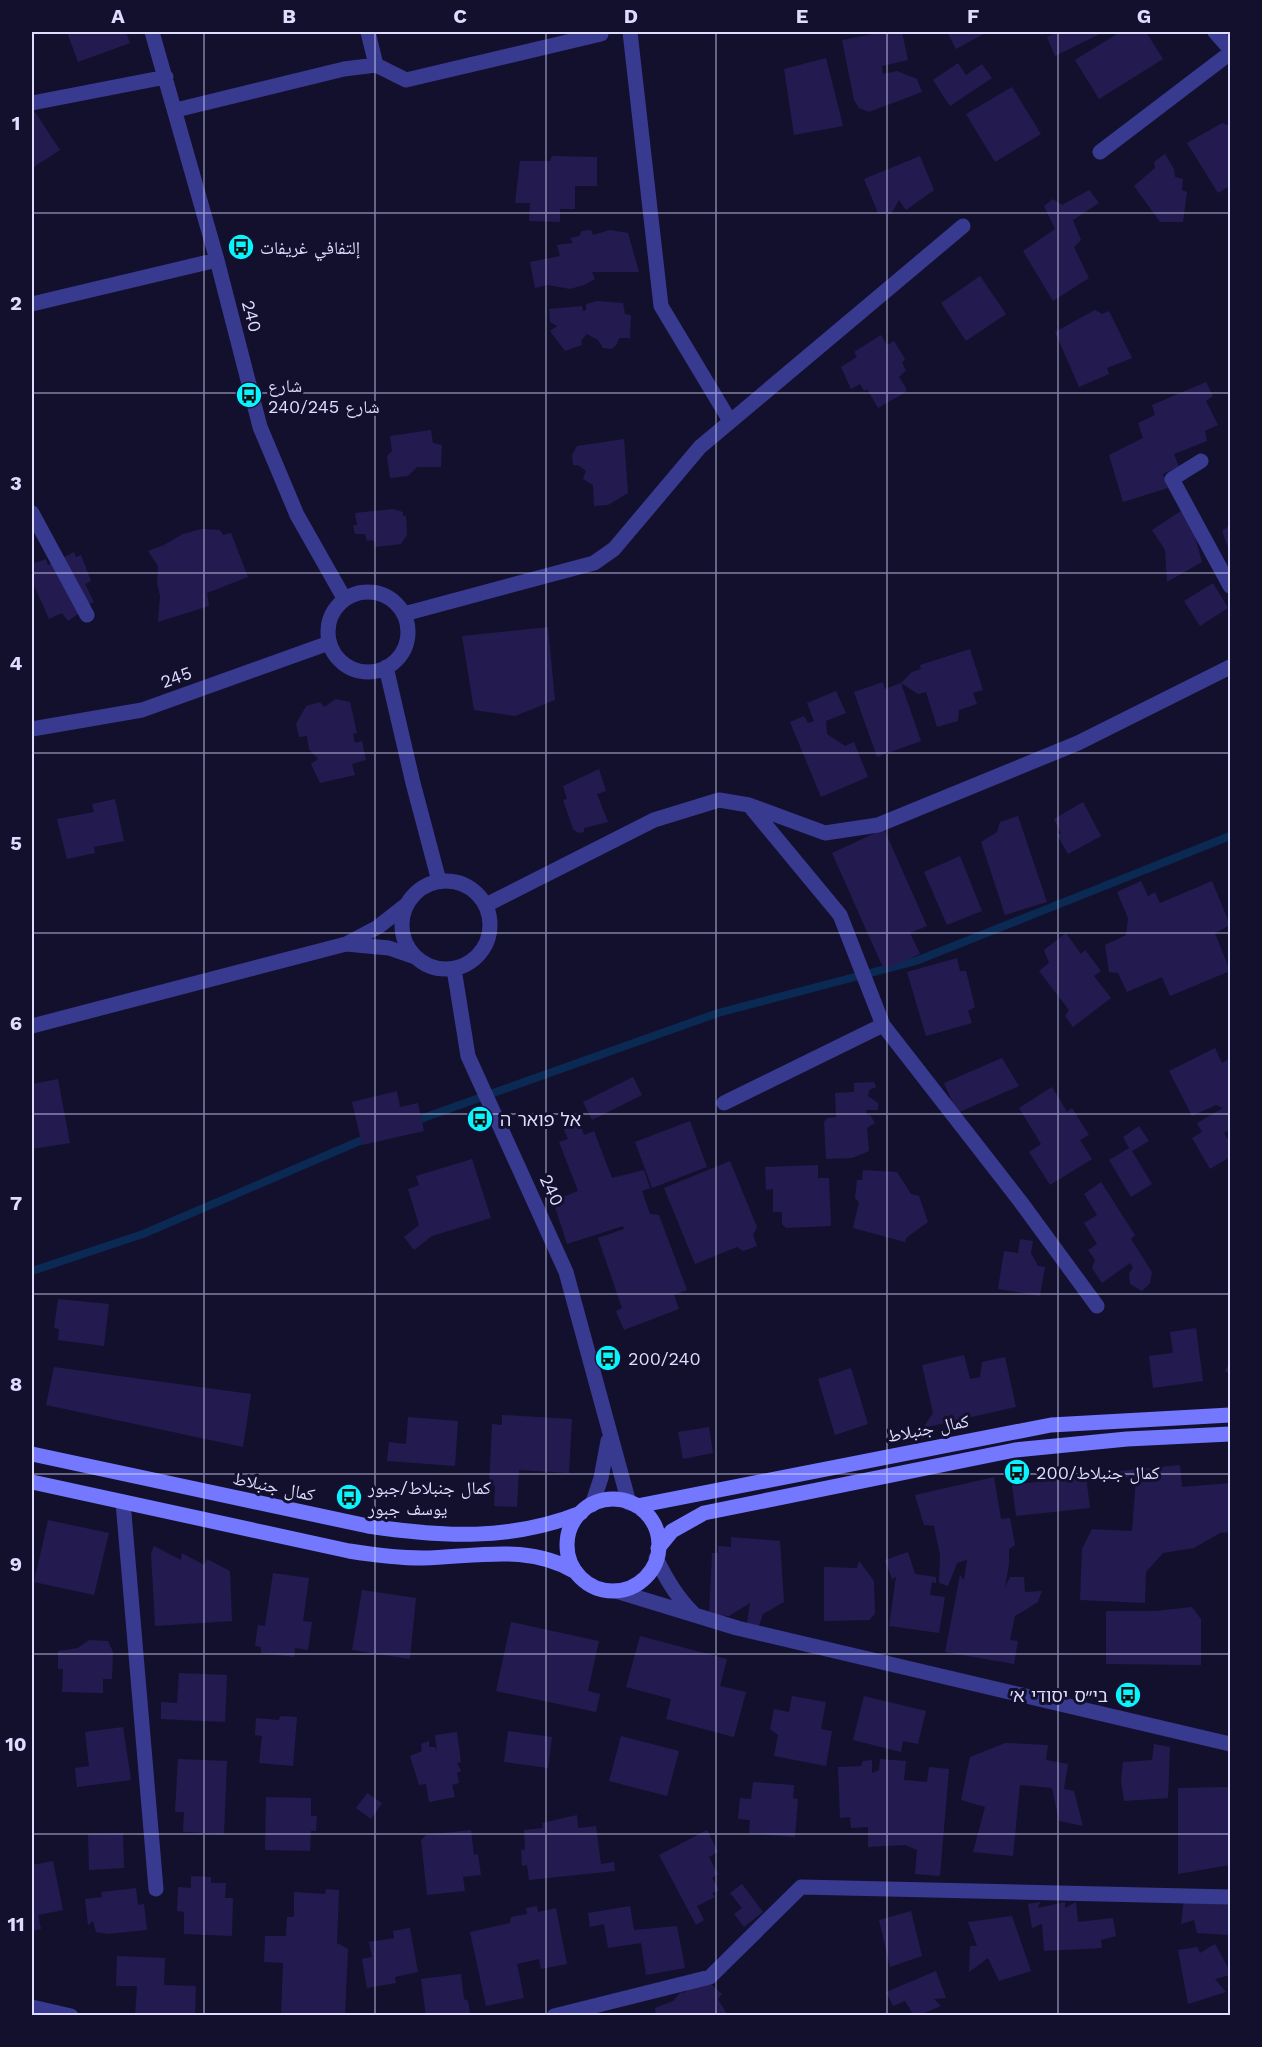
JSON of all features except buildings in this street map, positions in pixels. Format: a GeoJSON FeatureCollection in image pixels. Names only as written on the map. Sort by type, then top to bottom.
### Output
{"type":"FeatureCollection","features":[{"type":"Feature","properties":{"kind":"main road","name":"كمال جنبلاط"},"geometry":{"type":"LineString","coordinates":[[633,1504],[1051,1425],[1230,1414]]}},
{"type":"Feature","properties":{"kind":"main road","name":"كمال جنبلاط"},"geometry":{"type":"LineString","coordinates":[[657,1553],[672,1531],[704,1514],[974,1457],[1127,1439],[1230,1434]]}},
{"type":"Feature","properties":{"kind":"main road","name":"كمال جنبلاط"},"geometry":{"type":"LineString","coordinates":[[32,1454],[357,1524],[408,1532],[513,1532],[541,1528],[587,1509]]}},
{"type":"Feature","properties":{"kind":"main road"},"geometry":{"type":"LineString","coordinates":[[32,1482],[349,1551],[390,1557],[420,1558],[522,1553],[543,1557],[576,1572],[597,1588],[616,1591],[636,1585],[646,1577],[657,1553],[655,1526],[633,1504],[610,1500],[587,1509],[570,1528],[567,1543],[569,1559],[576,1572]]}},
{"type":"Feature","properties":{"kind":"street","name":"240"},"geometry":{"type":"LineString","coordinates":[[152,32],[176,110],[260,427],[297,515],[344,598]]}},
{"type":"Feature","properties":{"kind":"street"},"geometry":{"type":"LineString","coordinates":[[369,32],[376,65]]}},
{"type":"Feature","properties":{"kind":"street"},"geometry":{"type":"LineString","coordinates":[[630,32],[661,306],[730,421]]}},
{"type":"Feature","properties":{"kind":"street"},"geometry":{"type":"LineString","coordinates":[[1100,152],[1230,51],[1215,32]]}},
{"type":"Feature","properties":{"kind":"street"},"geometry":{"type":"LineString","coordinates":[[176,110],[344,69],[376,65],[406,80],[601,34]]}},
{"type":"Feature","properties":{"kind":"street"},"geometry":{"type":"LineString","coordinates":[[32,103],[166,77]]}},
{"type":"Feature","properties":{"kind":"street"},"geometry":{"type":"LineString","coordinates":[[404,614],[594,563],[614,549],[700,447],[963,226]]}},
{"type":"Feature","properties":{"kind":"street"},"geometry":{"type":"LineString","coordinates":[[32,304],[217,260]]}},
{"type":"Feature","properties":{"kind":"street"},"geometry":{"type":"LineString","coordinates":[[1201,461],[1172,479],[1230,586]]}},
{"type":"Feature","properties":{"kind":"street"},"geometry":{"type":"LineString","coordinates":[[32,513],[87,615]]}},
{"type":"Feature","properties":{"kind":"street"},"geometry":{"type":"LineString","coordinates":[[362,592],[375,592],[397,603],[404,614],[408,638],[404,650],[386,667],[363,671],[352,668],[334,653],[329,643],[328,629],[331,615],[344,598],[362,592]]}},
{"type":"Feature","properties":{"kind":"street","name":"245"},"geometry":{"type":"LineString","coordinates":[[32,729],[142,710],[329,643]]}},
{"type":"Feature","properties":{"kind":"street"},"geometry":{"type":"LineString","coordinates":[[386,667],[439,881]]}},
{"type":"Feature","properties":{"kind":"street"},"geometry":{"type":"LineString","coordinates":[[486,905],[654,820],[719,800],[749,805],[825,833],[878,825],[1078,742],[1230,668]]}},
{"type":"Feature","properties":{"kind":"street"},"geometry":{"type":"LineString","coordinates":[[749,805],[840,915],[883,1025],[1020,1201],[1097,1306]]}},
{"type":"Feature","properties":{"kind":"street"},"geometry":{"type":"LineString","coordinates":[[32,1026],[346,944],[378,927],[406,905],[414,894],[426,885],[439,881],[453,881],[466,885],[478,893],[486,905],[490,918],[486,945],[467,964],[454,969],[427,965],[415,957],[389,948],[346,944]]}},
{"type":"Feature","properties":{"kind":"street"},"geometry":{"type":"LineString","coordinates":[[406,905],[402,919],[402,933],[415,957]]}},
{"type":"Feature","properties":{"kind":"street","name":"240"},"geometry":{"type":"LineString","coordinates":[[454,969],[468,1056],[566,1272],[598,1384],[608,1432],[633,1504]]}},
{"type":"Feature","properties":{"kind":"street"},"geometry":{"type":"LineString","coordinates":[[724,1103],[883,1025]]}},
{"type":"Feature","properties":{"kind":"street","name":"240"},"geometry":{"type":"LineString","coordinates":[[587,1509],[601,1478],[608,1432]]}},
{"type":"Feature","properties":{"kind":"street"},"geometry":{"type":"LineString","coordinates":[[123,1502],[156,1889]]}},
{"type":"Feature","properties":{"kind":"street"},"geometry":{"type":"LineString","coordinates":[[657,1553],[664,1576],[682,1603],[695,1615],[705,1619]]}},
{"type":"Feature","properties":{"kind":"street"},"geometry":{"type":"LineString","coordinates":[[616,1591],[705,1619],[1230,1744]]}},
{"type":"Feature","properties":{"kind":"street"},"geometry":{"type":"LineString","coordinates":[[554,2016],[710,1977],[801,1887],[1230,1897]]}},
{"type":"Feature","properties":{"kind":"street"},"geometry":{"type":"LineString","coordinates":[[32,2007],[71,2016]]}},
{"type":"Feature","properties":{"kind":"waterway"},"geometry":{"type":"LineString","coordinates":[[412,1122],[718,1013],[916,961],[1230,836]]}},
{"type":"Feature","properties":{"kind":"waterway"},"geometry":{"type":"LineString","coordinates":[[32,1271],[143,1234],[369,1137]]}},
{"type":"Feature","properties":{"kind":"place","name":"إلتفافي غريفات"},"geometry":{"type":"Point","coordinates":[241,247]}},
{"type":"Feature","properties":{"kind":"place","name":"شارع 240/شارع 245"},"geometry":{"type":"Point","coordinates":[249,395]}},
{"type":"Feature","properties":{"kind":"place","name":"אל פואר ה"},"geometry":{"type":"Point","coordinates":[480,1119]}},
{"type":"Feature","properties":{"kind":"place","name":"200/240"},"geometry":{"type":"Point","coordinates":[608,1358]}},
{"type":"Feature","properties":{"kind":"place","name":"200/كمال جنبلاط"},"geometry":{"type":"Point","coordinates":[1017,1472]}},
{"type":"Feature","properties":{"kind":"place","name":"كمال جنبلاط/جبور يوسف جبور"},"geometry":{"type":"Point","coordinates":[349,1497]}},
{"type":"Feature","properties":{"kind":"place","name":"בי״ס יסודי א׳"},"geometry":{"type":"Point","coordinates":[1128,1695]}}]}
